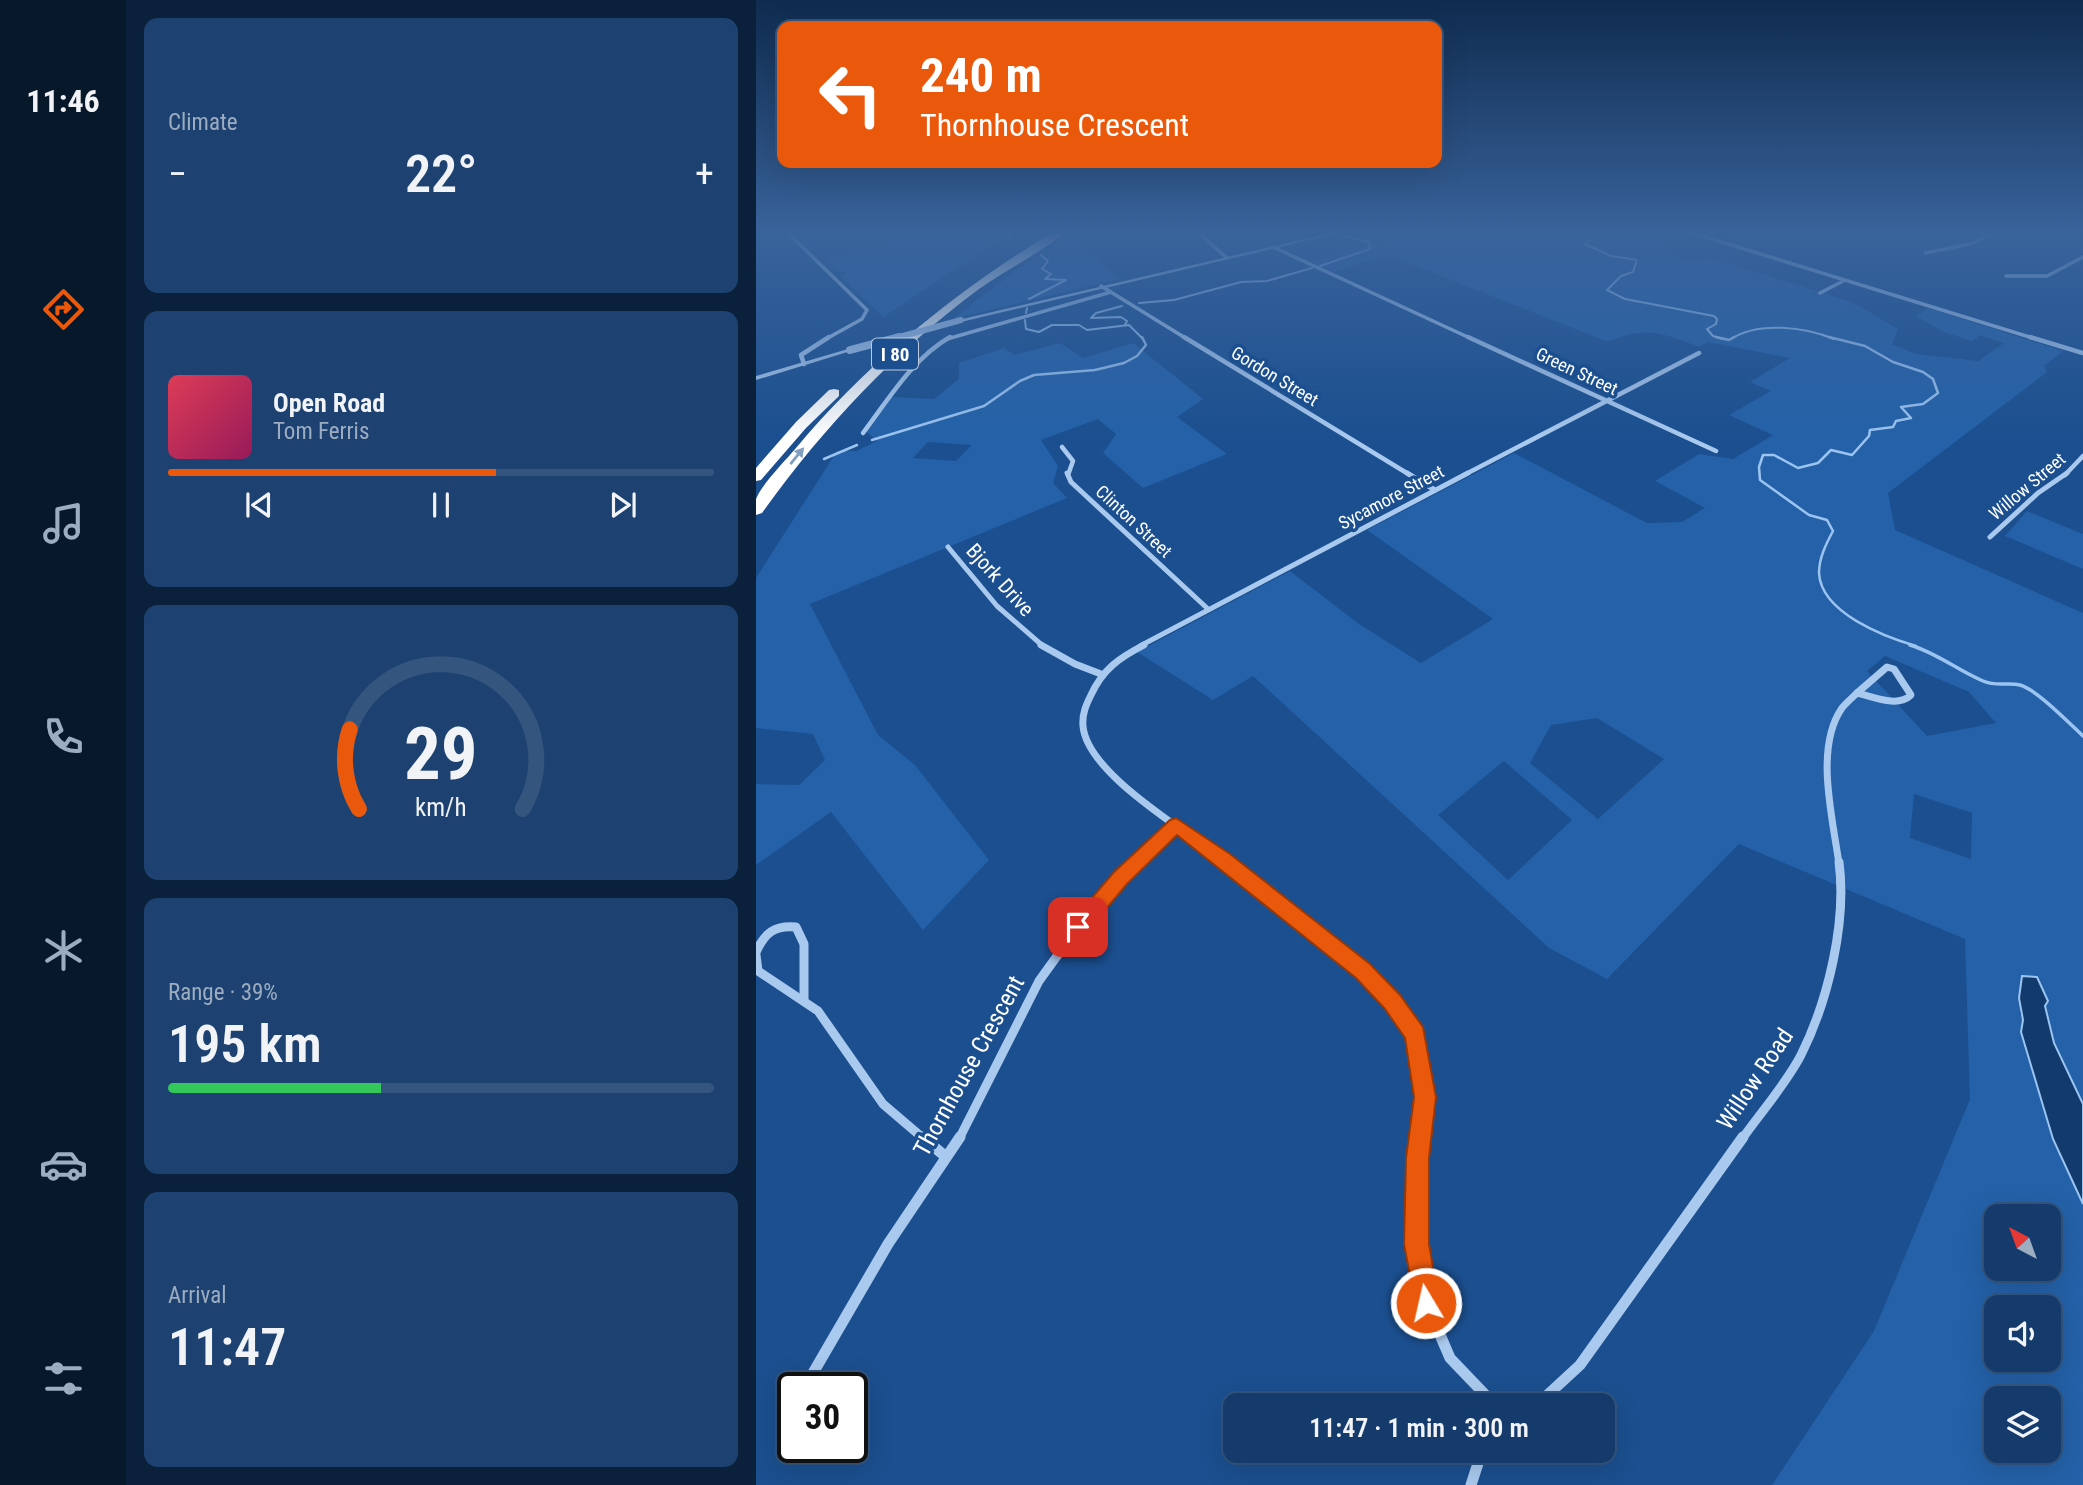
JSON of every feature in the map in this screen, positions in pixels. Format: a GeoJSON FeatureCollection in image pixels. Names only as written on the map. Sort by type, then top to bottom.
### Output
{"type":"FeatureCollection","features":[{"type":"Feature","properties":{"kind":"highway","name":"I 80"},"geometry":{"type":"LineString","coordinates":[[756,477],[801,425],[912,322],[942,299]]}},
{"type":"Feature","properties":{"kind":"highway","name":"I 80"},"geometry":{"type":"LineString","coordinates":[[756,510],[824,422],[929,321],[959,299]]}},
{"type":"Feature","properties":{"kind":"street"},"geometry":{"type":"LineString","coordinates":[[804,364],[801,355],[805,350],[862,319],[867,310],[856,299]]}},
{"type":"Feature","properties":{"kind":"street"},"geometry":{"type":"LineString","coordinates":[[756,379],[850,350],[1046,299]]}},
{"type":"Feature","properties":{"kind":"street"},"geometry":{"type":"LineString","coordinates":[[863,433],[907,375],[939,343],[953,335],[1088,299]]}},
{"type":"Feature","properties":{"kind":"street","name":"Gordon Street"},"geometry":{"type":"LineString","coordinates":[[1123,299],[1435,490]]}},
{"type":"Feature","properties":{"kind":"street","name":"Green Street"},"geometry":{"type":"LineString","coordinates":[[1386,299],[1716,451]]}},
{"type":"Feature","properties":{"kind":"street"},"geometry":{"type":"LineString","coordinates":[[1908,299],[2083,353]]}},
{"type":"Feature","properties":{"kind":"street","name":"Sycamore Street"},"geometry":{"type":"LineString","coordinates":[[1101,674],[1130,652],[1208,609],[1699,353]]}},
{"type":"Feature","properties":{"kind":"street","name":"Clinton Street"},"geometry":{"type":"LineString","coordinates":[[1062,447],[1073,461],[1067,472],[1071,482],[1208,609]]}},
{"type":"Feature","properties":{"kind":"street","name":"Willow Street"},"geometry":{"type":"LineString","coordinates":[[1990,537],[2038,494],[2067,474],[2083,456]]}},
{"type":"Feature","properties":{"kind":"street","name":"Bjork Drive"},"geometry":{"type":"LineString","coordinates":[[948,547],[1017,628],[1073,665],[1101,674]]}},
{"type":"Feature","properties":{"kind":"street","name":"Willow Road"},"geometry":{"type":"LineString","coordinates":[[1550,1393],[1580,1365],[1801,1056],[1825,998],[1836,936],[1841,878],[1827,769],[1831,731],[1842,708],[1857,693],[1887,667],[1894,668],[1911,695],[1908,699],[1896,702],[1857,693]]}},
{"type":"Feature","properties":{"kind":"street"},"geometry":{"type":"LineString","coordinates":[[1101,674],[1084,710],[1083,728],[1094,753],[1120,782],[1223,859],[1363,971],[1393,1002],[1415,1034],[1425,1097],[1417,1158],[1416,1244],[1426,1303],[1450,1358],[1484,1393]]}},
{"type":"Feature","properties":{"kind":"street","name":"Thornhouse Crescent"},"geometry":{"type":"LineString","coordinates":[[814,1372],[888,1244],[978,1105],[1039,981],[1078,927],[1121,878],[1176,825]]}},
{"type":"Feature","properties":{"kind":"street"},"geometry":{"type":"LineString","coordinates":[[804,1002],[804,944],[796,928],[780,925],[764,935],[756,953],[758,971],[804,1002],[818,1011],[883,1104],[945,1157]]}},
{"type":"Feature","properties":{"kind":"street"},"geometry":{"type":"LineString","coordinates":[[1471,1485],[1478,1463]]}},
{"type":"Feature","properties":{"kind":"shaded area"},"geometry":{"type":"Polygon","coordinates":[[[864,299],[910,299],[883,317],[864,299]]]}},
{"type":"Feature","properties":{"kind":"shaded area"},"geometry":{"type":"Polygon","coordinates":[[[978,299],[1035,299],[953,319],[978,299]]]}},
{"type":"Feature","properties":{"kind":"shaded area"},"geometry":{"type":"Polygon","coordinates":[[[1500,299],[1843,299],[1898,329],[1892,344],[1916,354],[1978,361],[2004,343],[1980,335],[1972,341],[1944,332],[1916,316],[1928,308],[2063,351],[2044,366],[2047,372],[1888,493],[1895,530],[2083,613],[2083,1104],[2054,1043],[2045,1006],[2019,1012],[2023,1020],[2021,1032],[2053,1139],[2083,1204],[2083,1485],[1772,1485],[1874,1331],[1970,1099],[1965,939],[1739,844],[1607,979],[1549,948],[1253,676],[1213,700],[1137,652],[1290,571],[1359,624],[1421,663],[1493,619],[1367,530],[1514,453],[1647,523],[1682,522],[1705,508],[1655,481],[1699,454],[1733,459],[1773,435],[1729,415],[1771,391],[1750,382],[1790,358],[1708,342],[1699,347],[1654,333],[1644,332],[1608,342],[1500,299]],[[1885,656],[1867,671],[1927,736],[1996,723],[1969,692],[1885,656]],[[1597,718],[1551,725],[1530,763],[1598,819],[1664,759],[1597,718]],[[1504,761],[1438,815],[1508,880],[1572,820],[1504,761]],[[1914,794],[1910,838],[1971,859],[1972,813],[1914,794]]]}},
{"type":"Feature","properties":{"kind":"shaded area"},"geometry":{"type":"Polygon","coordinates":[[[1060,343],[1083,358],[1133,343],[1203,399],[1177,417],[1227,454],[1143,488],[1103,453],[1116,434],[1098,419],[1041,440],[1058,466],[1053,483],[1067,498],[810,604],[878,735],[915,765],[989,860],[923,930],[831,812],[756,865],[756,784],[799,785],[825,760],[813,734],[756,728],[756,578],[837,451],[856,451],[877,441],[867,432],[892,397],[934,399],[959,379],[959,363],[1004,348],[1014,355],[1060,343]],[[928,442],[913,458],[956,461],[971,445],[928,442]]]}},
{"type":"Feature","properties":{"kind":"shaded area"},"geometry":{"type":"Polygon","coordinates":[[[2027,511],[2083,534],[2083,569],[2005,536],[2027,511]]]}},
{"type":"Feature","properties":{"kind":"shaded area"},"geometry":{"type":"Polygon","coordinates":[[[2022,976],[2037,977],[2048,1001],[2045,1006],[2054,1043],[2083,1104],[2083,1204],[2053,1139],[2021,1032],[2023,1020],[2019,998],[2022,976]]]}},
{"type":"Feature","properties":{"kind":"waterway"},"geometry":{"type":"LineString","coordinates":[[1139,303],[1177,299]]}},
{"type":"Feature","properties":{"kind":"waterway"},"geometry":{"type":"LineString","coordinates":[[1627,299],[1714,316],[1717,319],[1716,324],[1707,329],[1717,337]]}},
{"type":"Feature","properties":{"kind":"waterway"},"geometry":{"type":"LineString","coordinates":[[1122,306],[1096,313],[1091,318],[1121,317],[1127,321],[1125,325]]}},
{"type":"Feature","properties":{"kind":"waterway"},"geometry":{"type":"LineString","coordinates":[[1026,313],[1027,308]]}},
{"type":"Feature","properties":{"kind":"waterway"},"geometry":{"type":"LineString","coordinates":[[1025,320],[1026,329],[1039,332],[1052,325],[1079,325],[1087,330],[1129,325],[1143,339]]}},
{"type":"Feature","properties":{"kind":"waterway"},"geometry":{"type":"LineString","coordinates":[[1731,339],[1742,333],[1768,328],[1809,331],[1834,339]]}},
{"type":"Feature","properties":{"kind":"waterway"},"geometry":{"type":"LineString","coordinates":[[1717,337],[1729,340],[1734,337]]}},
{"type":"Feature","properties":{"kind":"waterway"},"geometry":{"type":"LineString","coordinates":[[1717,337],[1723,339]]}},
{"type":"Feature","properties":{"kind":"waterway"},"geometry":{"type":"LineString","coordinates":[[1829,337],[1865,346],[1893,362],[1923,372],[1933,379],[1938,393],[1923,404],[1901,407],[1911,418],[1896,421],[1893,427],[1870,430],[1869,436],[1852,455],[1831,450],[1818,463],[1798,468],[1774,455],[1763,455],[1759,467],[1760,480],[1809,515],[1827,520],[1833,531],[1825,546],[1819,573],[1822,587],[1831,600],[1857,621],[1916,646]]}},
{"type":"Feature","properties":{"kind":"waterway"},"geometry":{"type":"LineString","coordinates":[[872,440],[984,406],[1020,381],[1034,375],[1095,370],[1124,363],[1137,356],[1146,345],[1143,339]]}},
{"type":"Feature","properties":{"kind":"waterway"},"geometry":{"type":"LineString","coordinates":[[824,459],[857,445]]}},
{"type":"Feature","properties":{"kind":"waterway"},"geometry":{"type":"LineString","coordinates":[[1910,645],[1929,652],[1983,681],[2016,684],[2027,688],[2053,707],[2083,736]]}},
{"type":"Feature","properties":{"kind":"route"},"geometry":{"type":"LineString","coordinates":[[1078,927],[1121,878],[1176,825],[1223,859],[1363,971],[1393,1002],[1415,1034],[1425,1097],[1417,1158],[1416,1244],[1426,1303]]}}]}
